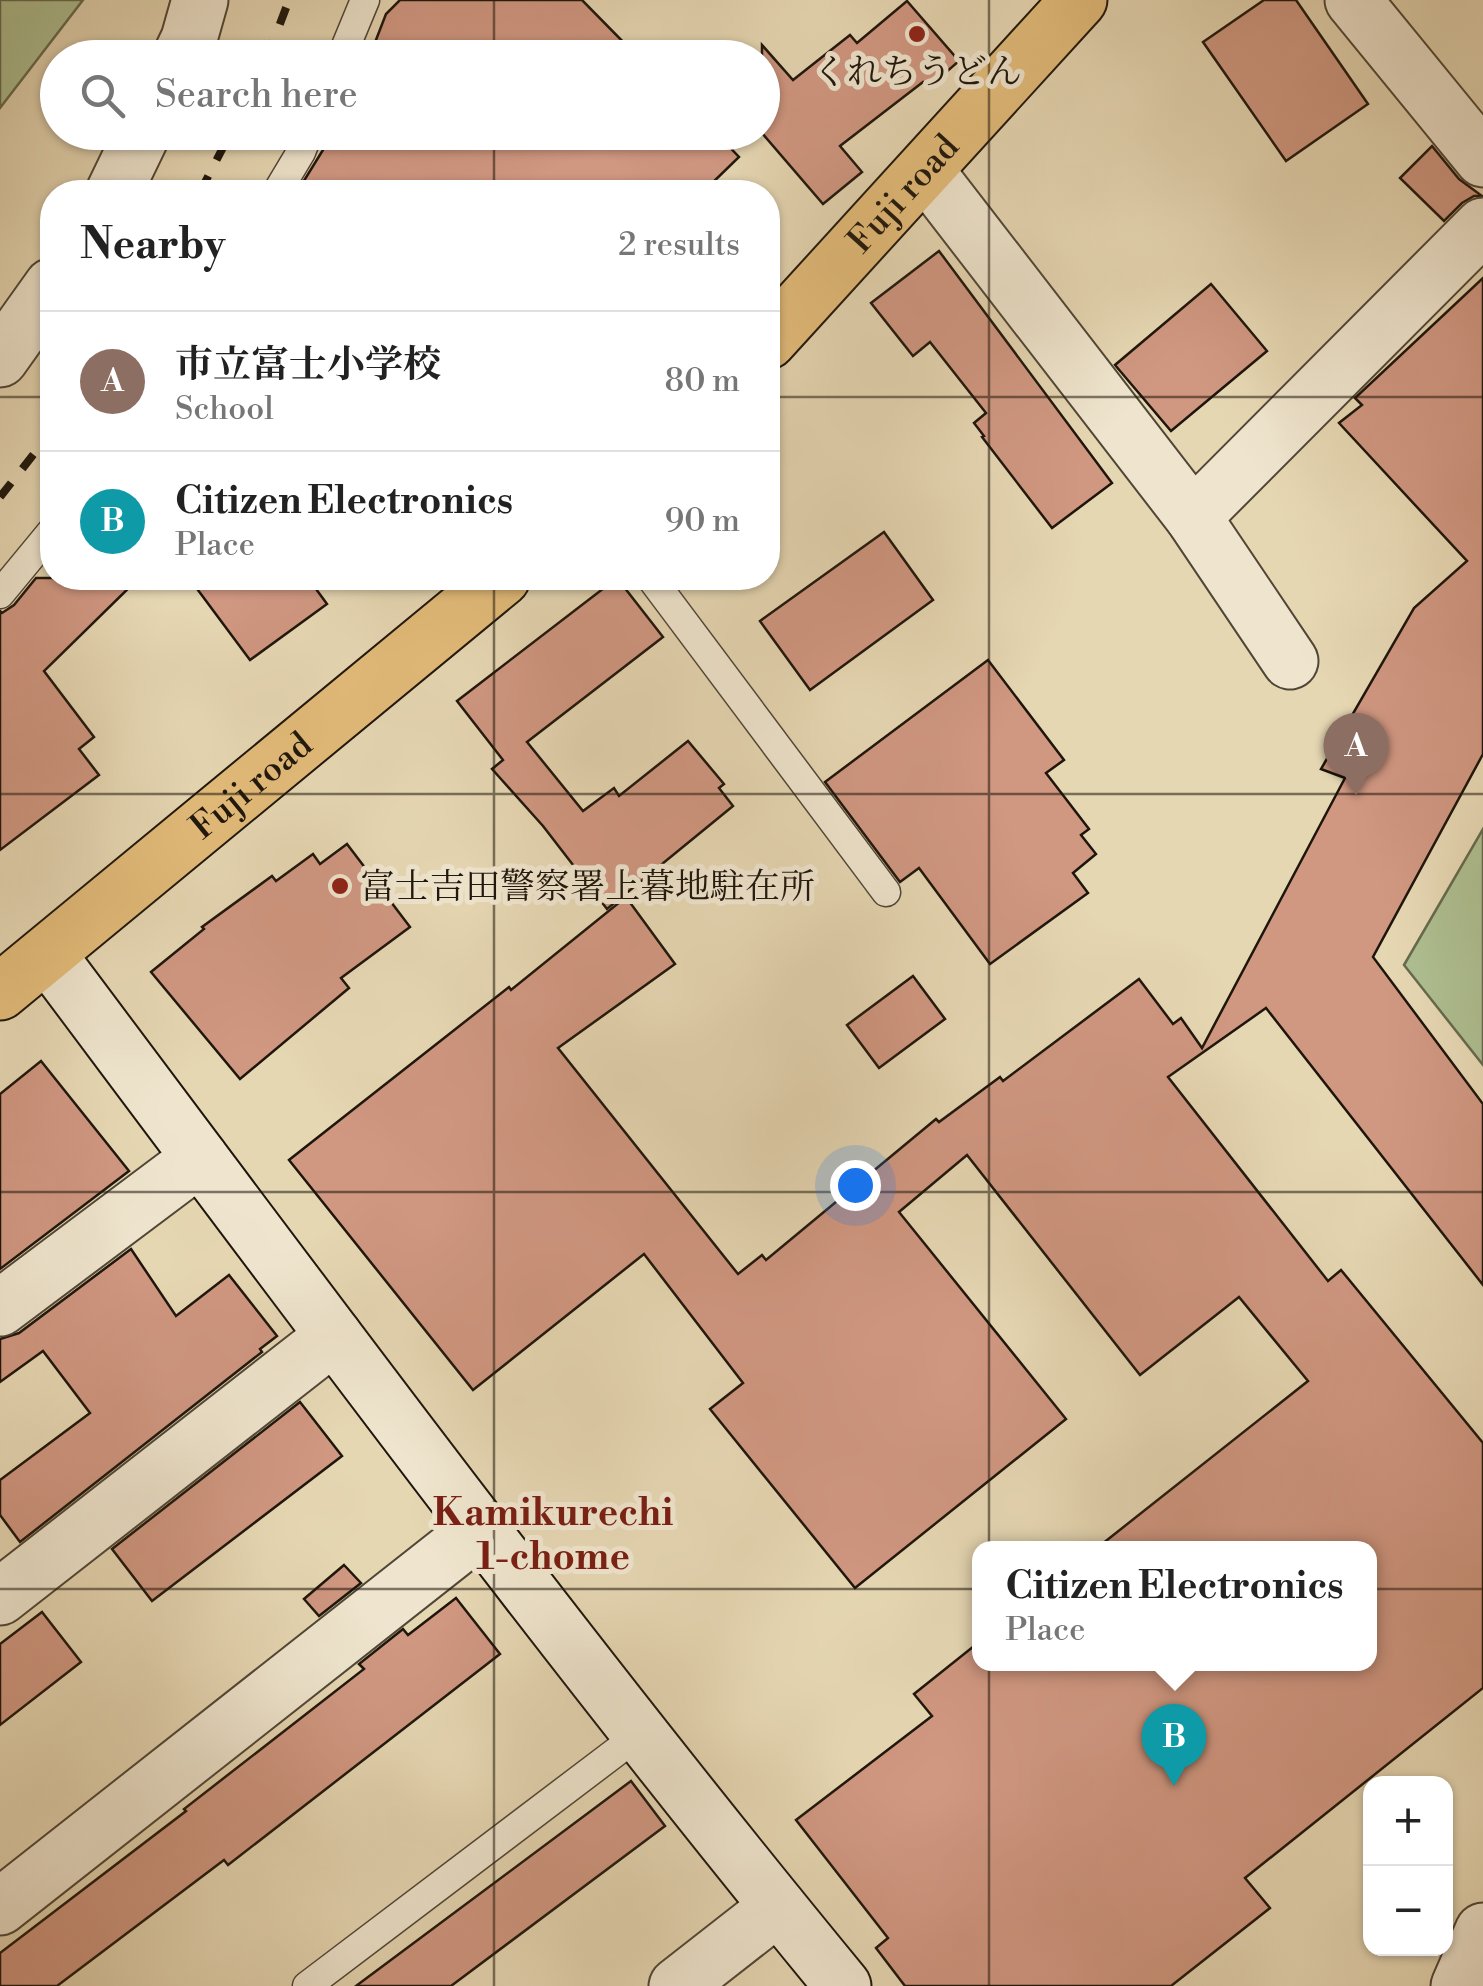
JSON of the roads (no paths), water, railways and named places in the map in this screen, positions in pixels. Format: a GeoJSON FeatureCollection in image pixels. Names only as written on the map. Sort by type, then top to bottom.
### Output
{"type":"FeatureCollection","features":[{"type":"Feature","properties":{"kind":"highway","name":"Fuji road"},"geometry":{"type":"LineString","coordinates":[[780,328],[1079,0]]}},
{"type":"Feature","properties":{"kind":"highway","name":"Fuji road"},"geometry":{"type":"LineString","coordinates":[[0,992],[488,590]]}},
{"type":"Feature","properties":{"kind":"street"},"geometry":{"type":"LineString","coordinates":[[189,40],[200,0]]}},
{"type":"Feature","properties":{"kind":"street"},"geometry":{"type":"LineString","coordinates":[[1352,0],[1483,159]]}},
{"type":"Feature","properties":{"kind":"street"},"geometry":{"type":"LineString","coordinates":[[120,180],[134,150]]}},
{"type":"Feature","properties":{"kind":"street"},"geometry":{"type":"LineString","coordinates":[[925,170],[1193,517],[1290,661]]}},
{"type":"Feature","properties":{"kind":"street"},"geometry":{"type":"LineString","coordinates":[[1193,517],[1483,226]]}},
{"type":"Feature","properties":{"kind":"street"},"geometry":{"type":"LineString","coordinates":[[0,359],[40,303]]}},
{"type":"Feature","properties":{"kind":"street"},"geometry":{"type":"LineString","coordinates":[[48,955],[480,1529],[843,1986]]}},
{"type":"Feature","properties":{"kind":"street"},"geometry":{"type":"LineString","coordinates":[[0,1308],[200,1158]]}},
{"type":"Feature","properties":{"kind":"street"},"geometry":{"type":"LineString","coordinates":[[0,1597],[334,1336]]}},
{"type":"Feature","properties":{"kind":"street"},"geometry":{"type":"LineString","coordinates":[[0,1907],[480,1529]]}},
{"type":"Feature","properties":{"kind":"street"},"geometry":{"type":"LineString","coordinates":[[677,1986],[778,1907]]}},
{"type":"Feature","properties":{"kind":"street"},"geometry":{"type":"LineString","coordinates":[[1459,1986],[1483,1930]]}},
{"type":"Feature","properties":{"kind":"lane"},"geometry":{"type":"LineString","coordinates":[[348,40],[365,0]]}},
{"type":"Feature","properties":{"kind":"lane"},"geometry":{"type":"LineString","coordinates":[[283,180],[299,150]]}},
{"type":"Feature","properties":{"kind":"lane"},"geometry":{"type":"LineString","coordinates":[[0,594],[40,546]]}},
{"type":"Feature","properties":{"kind":"lane"},"geometry":{"type":"LineString","coordinates":[[660,590],[886,892]]}},
{"type":"Feature","properties":{"kind":"lane"},"geometry":{"type":"LineString","coordinates":[[308,1986],[640,1733]]}},
{"type":"Feature","properties":{"kind":"railway"},"geometry":{"type":"LineString","coordinates":[[274,40],[289,0]]}},
{"type":"Feature","properties":{"kind":"railway"},"geometry":{"type":"LineString","coordinates":[[206,180],[222,150]]}},
{"type":"Feature","properties":{"kind":"railway"},"geometry":{"type":"LineString","coordinates":[[0,497],[40,446]]}},
{"type":"Feature","properties":{"kind":"place","name":"くれちうどん"},"geometry":{"type":"Point","coordinates":[917,34]}},
{"type":"Feature","properties":{"kind":"place","name":"市立富士小学校"},"geometry":{"type":"Point","coordinates":[1356,795]}},
{"type":"Feature","properties":{"kind":"place","name":"富士吉田警察署上暮地駐在所"},"geometry":{"type":"Point","coordinates":[340,886]}},
{"type":"Feature","properties":{"kind":"place","name":"Citizen Electronics"},"geometry":{"type":"Point","coordinates":[1174,1786]}},
{"type":"Feature","properties":{"kind":"district","name":"Kamikurechi 1-chome"},"geometry":{"type":"Point","coordinates":[553,1534]}}]}
